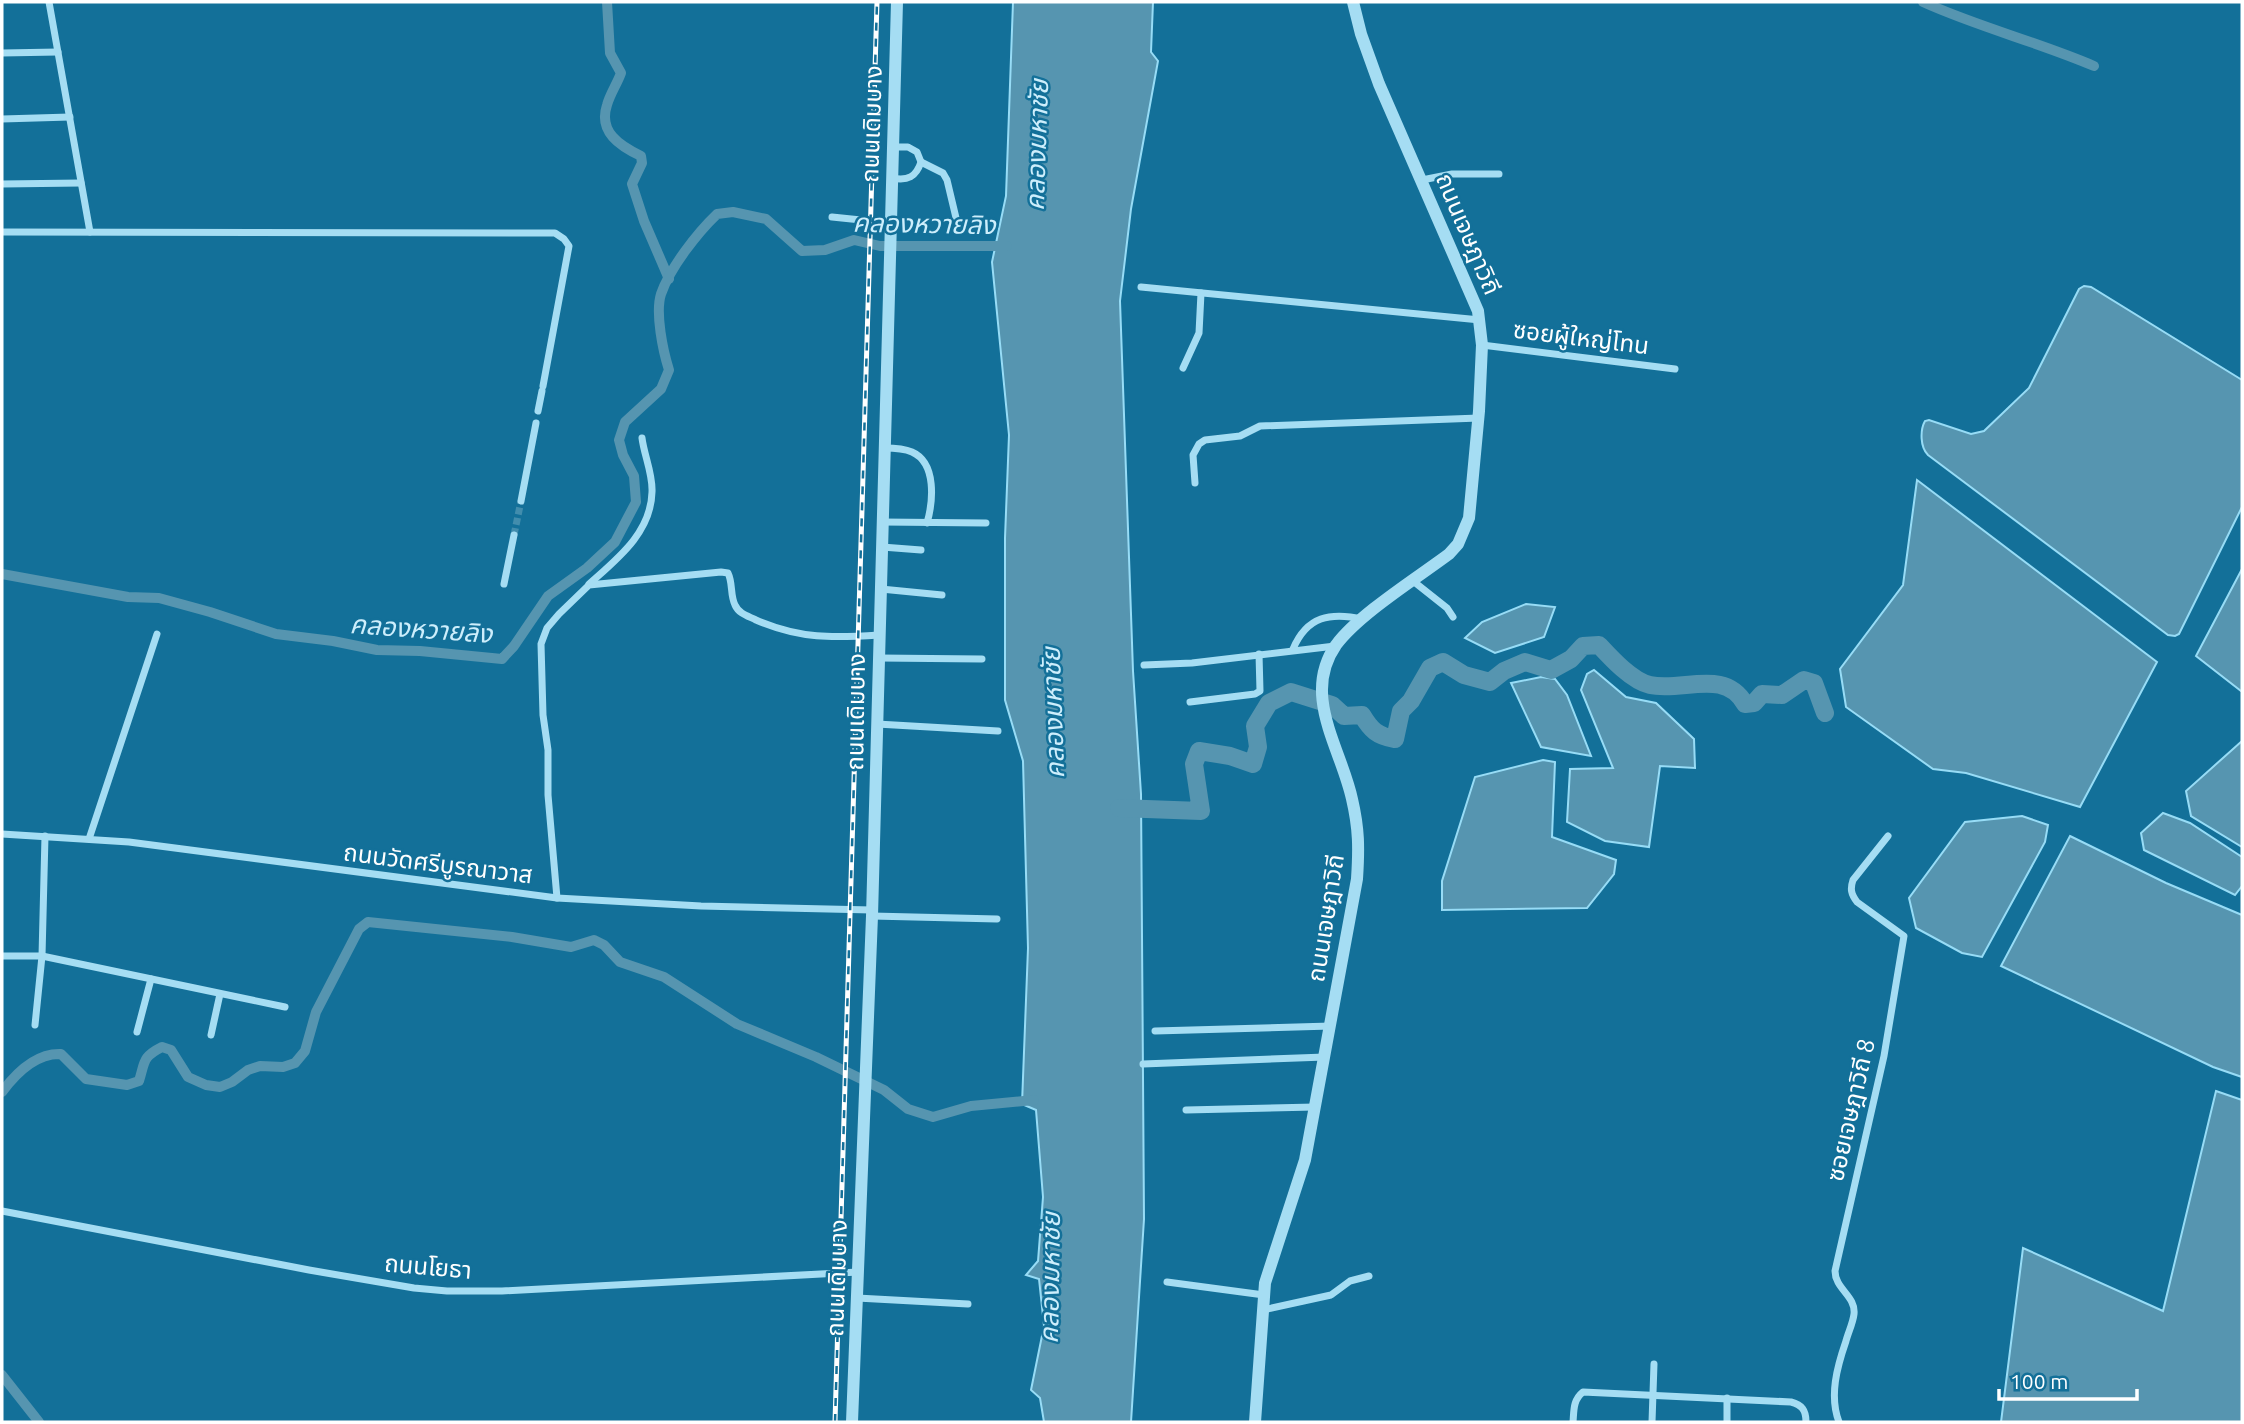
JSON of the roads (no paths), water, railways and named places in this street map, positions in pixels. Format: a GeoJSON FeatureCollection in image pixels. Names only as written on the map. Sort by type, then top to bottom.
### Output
{"type":"FeatureCollection","features":[{"type":"Feature","properties":{"kind":"street"},"geometry":{"type":"LineString","coordinates":[[49,2],[90,232]]}},
{"type":"Feature","properties":{"kind":"street","name":"ถนนเดิมบาง"},"geometry":{"type":"LineString","coordinates":[[852,1422],[872,913],[897,2]]}},
{"type":"Feature","properties":{"kind":"street","name":"ถนนเจษฎาวิถี"},"geometry":{"type":"LineString","coordinates":[[1255,1422],[1262,1310],[1268,1271],[1299,1184],[1357,878],[1359,841],[1351,796],[1323,708],[1322,688],[1326,666],[1336,646],[1363,619],[1449,554],[1458,544],[1469,518],[1479,418],[1482,345],[1476,303],[1372,67],[1353,2]]}},
{"type":"Feature","properties":{"kind":"street"},"geometry":{"type":"LineString","coordinates":[[2,53],[58,52]]}},
{"type":"Feature","properties":{"kind":"street"},"geometry":{"type":"LineString","coordinates":[[2,119],[70,117]]}},
{"type":"Feature","properties":{"kind":"street"},"geometry":{"type":"LineString","coordinates":[[892,147],[908,147],[917,152],[921,162],[943,173],[957,222]]}},
{"type":"Feature","properties":{"kind":"street"},"geometry":{"type":"LineString","coordinates":[[892,178],[904,180],[913,177],[921,162]]}},
{"type":"Feature","properties":{"kind":"street"},"geometry":{"type":"LineString","coordinates":[[1422,180],[1465,173],[1499,174]]}},
{"type":"Feature","properties":{"kind":"street"},"geometry":{"type":"LineString","coordinates":[[2,184],[81,183]]}},
{"type":"Feature","properties":{"kind":"street"},"geometry":{"type":"LineString","coordinates":[[832,217],[890,223]]}},
{"type":"Feature","properties":{"kind":"street"},"geometry":{"type":"LineString","coordinates":[[2,232],[555,233],[569,246],[538,411]]}},
{"type":"Feature","properties":{"kind":"street"},"geometry":{"type":"LineString","coordinates":[[1141,287],[1480,320]]}},
{"type":"Feature","properties":{"kind":"street"},"geometry":{"type":"LineString","coordinates":[[1183,368],[1199,333],[1201,293]]}},
{"type":"Feature","properties":{"kind":"street","name":"ซอยผู้ใหญ่โทน"},"geometry":{"type":"LineString","coordinates":[[1482,345],[1675,369]]}},
{"type":"Feature","properties":{"kind":"street"},"geometry":{"type":"LineString","coordinates":[[1195,483],[1193,455],[1199,444],[1205,440],[1240,436],[1260,426],[1479,418]]}},
{"type":"Feature","properties":{"kind":"street"},"geometry":{"type":"LineString","coordinates":[[521,501],[536,423]]}},
{"type":"Feature","properties":{"kind":"street"},"geometry":{"type":"LineString","coordinates":[[557,898],[548,795],[541,644],[547,628],[559,614],[630,545],[643,528],[653,489],[642,438]]}},
{"type":"Feature","properties":{"kind":"street"},"geometry":{"type":"LineString","coordinates":[[884,448],[910,451],[919,456],[926,467],[931,480],[931,509],[927,523]]}},
{"type":"Feature","properties":{"kind":"street"},"geometry":{"type":"LineString","coordinates":[[882,522],[986,523]]}},
{"type":"Feature","properties":{"kind":"street"},"geometry":{"type":"LineString","coordinates":[[504,584],[514,535]]}},
{"type":"Feature","properties":{"kind":"street"},"geometry":{"type":"LineString","coordinates":[[882,547],[921,550]]}},
{"type":"Feature","properties":{"kind":"street"},"geometry":{"type":"LineString","coordinates":[[589,585],[728,573],[735,606],[742,614],[774,628],[838,638],[879,635]]}},
{"type":"Feature","properties":{"kind":"street"},"geometry":{"type":"LineString","coordinates":[[1413,581],[1439,601],[1453,617]]}},
{"type":"Feature","properties":{"kind":"street"},"geometry":{"type":"LineString","coordinates":[[881,589],[942,595]]}},
{"type":"Feature","properties":{"kind":"street"},"geometry":{"type":"LineString","coordinates":[[1293,649],[1308,626],[1321,618],[1345,615],[1363,619]]}},
{"type":"Feature","properties":{"kind":"street"},"geometry":{"type":"LineString","coordinates":[[89,839],[157,634]]}},
{"type":"Feature","properties":{"kind":"street"},"geometry":{"type":"LineString","coordinates":[[1144,664],[1192,663],[1336,646]]}},
{"type":"Feature","properties":{"kind":"street"},"geometry":{"type":"LineString","coordinates":[[1189,702],[1255,694],[1260,691],[1259,654]]}},
{"type":"Feature","properties":{"kind":"street"},"geometry":{"type":"LineString","coordinates":[[879,658],[982,659]]}},
{"type":"Feature","properties":{"kind":"street"},"geometry":{"type":"LineString","coordinates":[[877,724],[998,731]]}},
{"type":"Feature","properties":{"kind":"street","name":"ถนนวัดศรีบูรณาวาส"},"geometry":{"type":"LineString","coordinates":[[2,834],[129,842],[557,898],[997,919]]}},
{"type":"Feature","properties":{"kind":"street"},"geometry":{"type":"LineString","coordinates":[[35,1025],[42,956],[46,836]]}},
{"type":"Feature","properties":{"kind":"street","name":"ซอยเจษฎาวิถี 8"},"geometry":{"type":"LineString","coordinates":[[1839,1422],[1834,1395],[1837,1368],[1854,1316],[1853,1305],[1835,1280],[1835,1271],[1884,1056],[1904,936],[1857,902],[1851,887],[1853,880],[1888,836]]}},
{"type":"Feature","properties":{"kind":"street"},"geometry":{"type":"LineString","coordinates":[[2,956],[42,956],[285,1007]]}},
{"type":"Feature","properties":{"kind":"street"},"geometry":{"type":"LineString","coordinates":[[136,1032],[151,979]]}},
{"type":"Feature","properties":{"kind":"street"},"geometry":{"type":"LineString","coordinates":[[211,1035],[220,993]]}},
{"type":"Feature","properties":{"kind":"street"},"geometry":{"type":"LineString","coordinates":[[1155,1031],[1331,1026]]}},
{"type":"Feature","properties":{"kind":"street"},"geometry":{"type":"LineString","coordinates":[[1143,1064],[1325,1057]]}},
{"type":"Feature","properties":{"kind":"street"},"geometry":{"type":"LineString","coordinates":[[1186,1110],[1315,1107]]}},
{"type":"Feature","properties":{"kind":"street","name":"ถนนโยธา"},"geometry":{"type":"LineString","coordinates":[[2,1211],[309,1270],[447,1291],[502,1291],[858,1272]]}},
{"type":"Feature","properties":{"kind":"street"},"geometry":{"type":"LineString","coordinates":[[1262,1310],[1331,1295],[1350,1281],[1369,1276]]}},
{"type":"Feature","properties":{"kind":"street"},"geometry":{"type":"LineString","coordinates":[[1167,1282],[1264,1295]]}},
{"type":"Feature","properties":{"kind":"street"},"geometry":{"type":"LineString","coordinates":[[857,1298],[968,1304]]}},
{"type":"Feature","properties":{"kind":"street"},"geometry":{"type":"LineString","coordinates":[[1652,1422],[1654,1364]]}},
{"type":"Feature","properties":{"kind":"street"},"geometry":{"type":"LineString","coordinates":[[1573,1422],[1574,1404],[1583,1392],[1799,1404],[1804,1409],[1806,1422]]}},
{"type":"Feature","properties":{"kind":"street"},"geometry":{"type":"LineString","coordinates":[[1727,1398],[1727,1422]]}},
{"type":"Feature","properties":{"kind":"water","name":"คลองมหาชัย"},"geometry":{"type":"Polygon","coordinates":[[[1013,2],[1153,2],[1151,52],[1158,61],[1131,209],[1120,301],[1133,671],[1141,794],[1144,1219],[1131,1422],[1044,1422],[1040,1398],[1031,1390],[1044,1326],[1039,1279],[1026,1275],[1038,1261],[1043,1197],[1036,1110],[1022,1104],[1028,948],[1023,761],[1005,700],[1005,538],[1009,435],[992,262],[1006,196],[1013,2]]]}},
{"type":"Feature","properties":{"kind":"water"},"geometry":{"type":"Polygon","coordinates":[[[2084,286],[2091,287],[2242,380],[2242,507],[2179,634],[2175,636],[2168,635],[1928,455],[1922,443],[1925,421],[1971,434],[1984,431],[2029,388],[2079,289],[2084,286]]]}},
{"type":"Feature","properties":{"kind":"water"},"geometry":{"type":"Polygon","coordinates":[[[1917,480],[2157,662],[2080,807],[1966,773],[1933,769],[1846,707],[1840,669],[1903,585],[1917,480]]]}},
{"type":"Feature","properties":{"kind":"water"},"geometry":{"type":"Polygon","coordinates":[[[2242,569],[2242,691],[2241,691],[2196,656],[2242,569]]]}},
{"type":"Feature","properties":{"kind":"water"},"geometry":{"type":"Polygon","coordinates":[[[1526,604],[1555,607],[1544,637],[1495,653],[1465,638],[1482,622],[1526,604]]]}},
{"type":"Feature","properties":{"kind":"water"},"geometry":{"type":"Polygon","coordinates":[[[1594,670],[1626,697],[1656,703],[1694,739],[1695,768],[1660,766],[1649,847],[1605,841],[1567,822],[1570,769],[1613,768],[1581,690],[1587,674],[1594,670]]]}},
{"type":"Feature","properties":{"kind":"water"},"geometry":{"type":"Polygon","coordinates":[[[1541,677],[1555,679],[1567,695],[1591,756],[1541,747],[1511,683],[1541,677]]]}},
{"type":"Feature","properties":{"kind":"water"},"geometry":{"type":"Polygon","coordinates":[[[2242,741],[2242,847],[2191,816],[2186,791],[2242,741]]]}},
{"type":"Feature","properties":{"kind":"water"},"geometry":{"type":"Polygon","coordinates":[[[1543,760],[1555,762],[1552,837],[1616,860],[1614,874],[1587,908],[1442,910],[1442,881],[1475,777],[1543,760]]]}},
{"type":"Feature","properties":{"kind":"water"},"geometry":{"type":"Polygon","coordinates":[[[2163,813],[2190,823],[2242,857],[2242,886],[2235,895],[2144,850],[2141,833],[2163,813]]]}},
{"type":"Feature","properties":{"kind":"water"},"geometry":{"type":"Polygon","coordinates":[[[2022,816],[2048,825],[2045,842],[1982,957],[1962,953],[1916,928],[1909,898],[1965,822],[2022,816]]]}},
{"type":"Feature","properties":{"kind":"water"},"geometry":{"type":"Polygon","coordinates":[[[2070,836],[2166,883],[2242,915],[2242,1077],[2213,1067],[2001,966],[2070,836]]]}},
{"type":"Feature","properties":{"kind":"water"},"geometry":{"type":"Polygon","coordinates":[[[2216,1091],[2242,1100],[2242,1422],[2001,1422],[2023,1248],[2163,1311],[2216,1091]]]}},
{"type":"Feature","properties":{"kind":"waterway"},"geometry":{"type":"LineString","coordinates":[[607,2],[610,53],[621,73],[607,105],[606,123],[608,130],[619,143],[641,156],[642,163],[632,184],[644,221],[669,279]]}},
{"type":"Feature","properties":{"kind":"waterway"},"geometry":{"type":"LineString","coordinates":[[1923,2],[2094,66]]}},
{"type":"Feature","properties":{"kind":"waterway","name":"คลองหวายลิง"},"geometry":{"type":"LineString","coordinates":[[2,574],[128,597],[159,598],[276,634],[377,650],[502,659],[548,596],[587,568],[615,542],[636,502],[634,476],[619,440],[625,422],[661,389],[669,370],[659,321],[659,302],[665,284],[685,251],[717,214],[733,212],[766,219],[802,251],[825,250],[854,240],[880,246],[1007,246]]}},
{"type":"Feature","properties":{"kind":"waterway"},"geometry":{"type":"LineString","coordinates":[[1119,808],[1201,811],[1194,764],[1199,751],[1230,756],[1253,764],[1258,747],[1255,726],[1269,703],[1291,692],[1332,705],[1344,716],[1362,715],[1375,732],[1395,739],[1401,711],[1411,701],[1430,668],[1443,662],[1464,675],[1490,682],[1504,671],[1525,662],[1551,670],[1571,659],[1583,646],[1599,645],[1622,668],[1643,683],[1663,686],[1715,684],[1737,693],[1745,704],[1754,703],[1762,694],[1782,695],[1804,680],[1814,683],[1825,713]]}},
{"type":"Feature","properties":{"kind":"waterway"},"geometry":{"type":"LineString","coordinates":[[2,1092],[35,1061],[61,1054],[86,1079],[127,1085],[139,1081],[148,1057],[162,1047],[171,1050],[188,1077],[206,1085],[220,1087],[260,1066],[283,1067],[295,1063],[305,1051],[316,1012],[359,929],[368,922],[512,937],[571,947],[594,940],[604,945],[620,962],[664,977],[737,1024],[816,1057],[884,1090],[908,1109],[933,1117],[971,1106],[1034,1100]]}},
{"type":"Feature","properties":{"kind":"waterway"},"geometry":{"type":"LineString","coordinates":[[2,1375],[39,1422]]}},
{"type":"Feature","properties":{"kind":"tunnel"},"geometry":{"type":"LineString","coordinates":[[514,535],[521,501]]}},
{"type":"Feature","properties":{"kind":"railway"},"geometry":{"type":"LineString","coordinates":[[835,1422],[877,2]]}}]}
